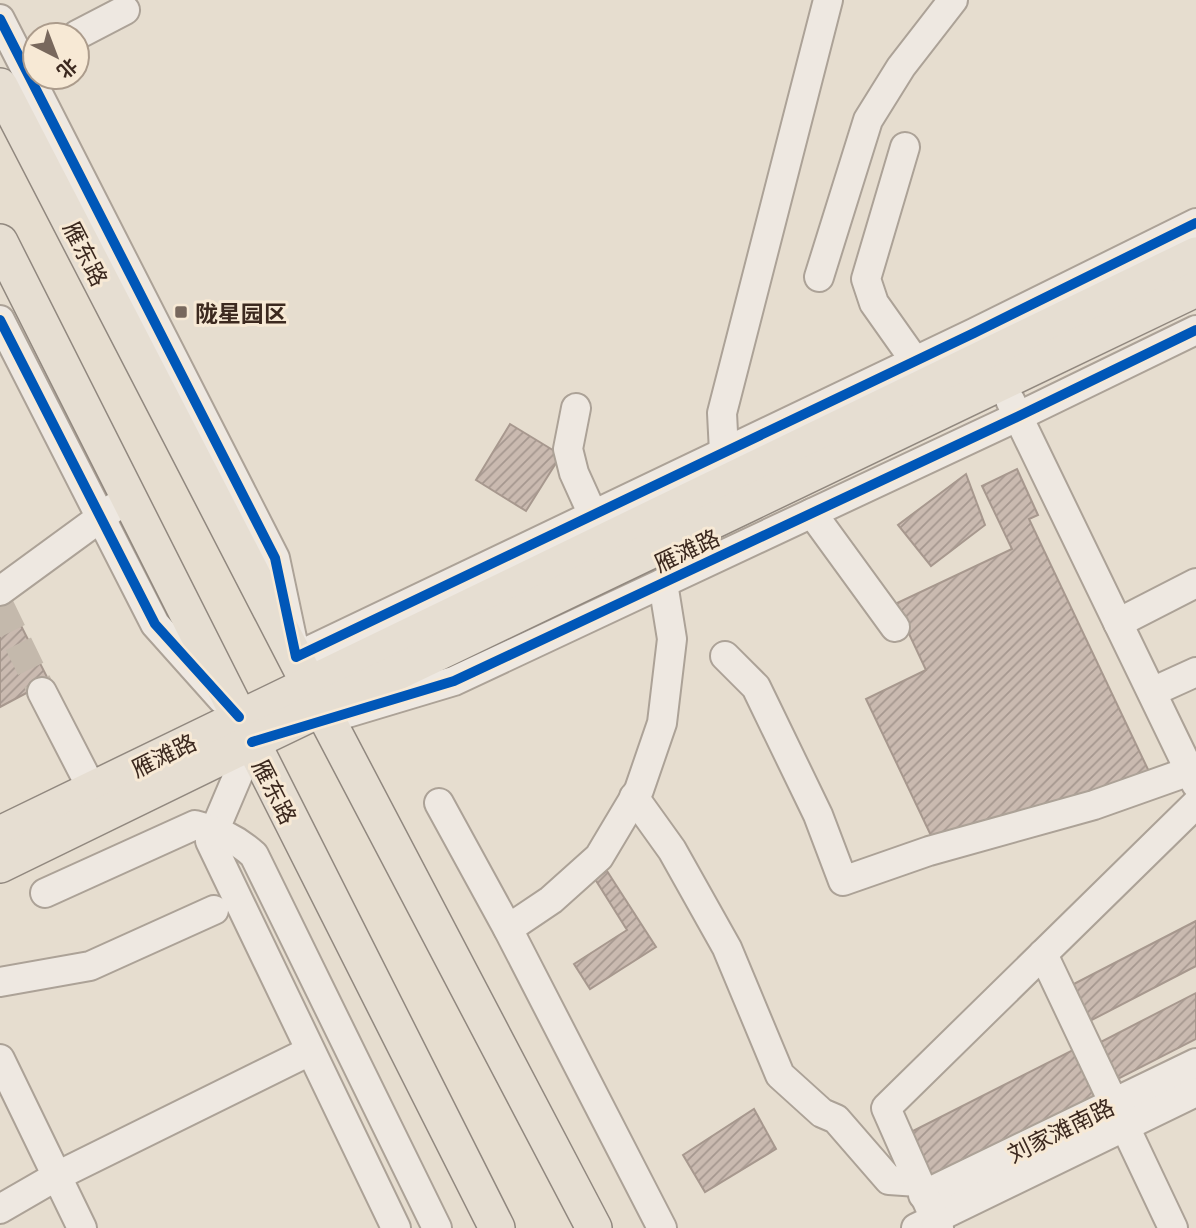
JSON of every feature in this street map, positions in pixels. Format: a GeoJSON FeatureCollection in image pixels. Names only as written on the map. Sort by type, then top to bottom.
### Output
{"type":"FeatureCollection","features":[{"type":"Feature","properties":{"kind":"main road","name":"雁东路"},"geometry":{"type":"LineString","coordinates":[[14,70],[313,692],[594,1228]]}},
{"type":"Feature","properties":{"kind":"main road","name":"雁东路"},"geometry":{"type":"LineString","coordinates":[[0,242],[497,1228]]}},
{"type":"Feature","properties":{"kind":"main road","name":"雁滩路"},"geometry":{"type":"LineString","coordinates":[[0,865],[313,692],[1196,255]]}},
{"type":"Feature","properties":{"kind":"main road","name":"雁滩路"},"geometry":{"type":"LineString","coordinates":[[987,358],[1196,289]]}},
{"type":"Feature","properties":{"kind":"main road","name":"雁滩路"},"geometry":{"type":"LineString","coordinates":[[0,834],[92,789],[245,729]]}},
{"type":"Feature","properties":{"kind":"street"},"geometry":{"type":"LineString","coordinates":[[724,452],[722,413],[828,0]]}},
{"type":"Feature","properties":{"kind":"street"},"geometry":{"type":"LineString","coordinates":[[819,277],[868,120],[901,68],[953,0]]}},
{"type":"Feature","properties":{"kind":"street"},"geometry":{"type":"LineString","coordinates":[[91,28],[125,10]]}},
{"type":"Feature","properties":{"kind":"street"},"geometry":{"type":"LineString","coordinates":[[0,19],[14,70]]}},
{"type":"Feature","properties":{"kind":"street"},"geometry":{"type":"LineString","coordinates":[[905,146],[866,279],[874,303],[915,361]]}},
{"type":"Feature","properties":{"kind":"street","name":"雁滩路"},"geometry":{"type":"LineString","coordinates":[[313,692],[593,515],[915,361],[987,358],[1196,223]]}},
{"type":"Feature","properties":{"kind":"street"},"geometry":{"type":"LineString","coordinates":[[0,320],[155,624],[245,729],[210,841],[396,1228]]}},
{"type":"Feature","properties":{"kind":"street","name":"雁滩路"},"geometry":{"type":"LineString","coordinates":[[313,692],[454,681],[1196,330]]}},
{"type":"Feature","properties":{"kind":"street"},"geometry":{"type":"LineString","coordinates":[[725,656],[756,687],[818,815],[843,881],[929,851],[1193,777],[1018,416],[987,358]]}},
{"type":"Feature","properties":{"kind":"street"},"geometry":{"type":"LineString","coordinates":[[576,408],[568,449],[574,473],[593,515]]}},
{"type":"Feature","properties":{"kind":"street"},"geometry":{"type":"LineString","coordinates":[[0,590],[128,497]]}},
{"type":"Feature","properties":{"kind":"street"},"geometry":{"type":"LineString","coordinates":[[812,513],[895,627]]}},
{"type":"Feature","properties":{"kind":"street"},"geometry":{"type":"LineString","coordinates":[[509,929],[551,900],[599,857],[634,797],[662,723],[672,639],[663,583]]}},
{"type":"Feature","properties":{"kind":"street"},"geometry":{"type":"LineString","coordinates":[[1118,623],[1196,583]]}},
{"type":"Feature","properties":{"kind":"street"},"geometry":{"type":"LineString","coordinates":[[1152,692],[1196,672]]}},
{"type":"Feature","properties":{"kind":"street"},"geometry":{"type":"LineString","coordinates":[[42,692],[92,789]]}},
{"type":"Feature","properties":{"kind":"street"},"geometry":{"type":"LineString","coordinates":[[634,797],[672,850],[727,948],[780,1075],[822,1113],[836,1119],[889,1180],[926,1210]]}},
{"type":"Feature","properties":{"kind":"street"},"geometry":{"type":"LineString","coordinates":[[439,803],[509,929],[662,1228]]}},
{"type":"Feature","properties":{"kind":"street"},"geometry":{"type":"LineString","coordinates":[[926,1210],[886,1108],[1196,804]]}},
{"type":"Feature","properties":{"kind":"street"},"geometry":{"type":"LineString","coordinates":[[45,892],[195,825],[215,830],[240,842],[254,855],[437,1228]]}},
{"type":"Feature","properties":{"kind":"street"},"geometry":{"type":"LineString","coordinates":[[0,982],[90,966],[214,911]]}},
{"type":"Feature","properties":{"kind":"street"},"geometry":{"type":"LineString","coordinates":[[1043,954],[1173,1228]]}},
{"type":"Feature","properties":{"kind":"street"},"geometry":{"type":"LineString","coordinates":[[0,1209],[57,1176],[310,1051]]}},
{"type":"Feature","properties":{"kind":"street"},"geometry":{"type":"LineString","coordinates":[[0,1059],[82,1228]]}},
{"type":"Feature","properties":{"kind":"street","name":"刘家滩南路"},"geometry":{"type":"LineString","coordinates":[[926,1210],[1119,1114],[1196,1063]]}},
{"type":"Feature","properties":{"kind":"street"},"geometry":{"type":"LineString","coordinates":[[1119,1114],[1196,1091]]}},
{"type":"Feature","properties":{"kind":"building"},"geometry":{"type":"Polygon","coordinates":[[[510,424],[561,455],[526,511],[476,480],[510,424]]]}},
{"type":"Feature","properties":{"kind":"building"},"geometry":{"type":"Polygon","coordinates":[[[1017,469],[1038,515],[1029,519],[1153,780],[936,846],[866,699],[926,670],[895,604],[1012,549],[982,486],[1017,469]]]}},
{"type":"Feature","properties":{"kind":"building"},"geometry":{"type":"Polygon","coordinates":[[[966,474],[985,525],[931,566],[898,525],[966,474]]]}},
{"type":"Feature","properties":{"kind":"building"},"geometry":{"type":"Polygon","coordinates":[[[8,600],[49,681],[0,707],[0,604],[8,600]]]}},
{"type":"Feature","properties":{"kind":"building"},"geometry":{"type":"Polygon","coordinates":[[[607,871],[656,947],[590,989],[574,964],[627,930],[595,879],[607,871]]]}},
{"type":"Feature","properties":{"kind":"building"},"geometry":{"type":"Polygon","coordinates":[[[1196,921],[1196,966],[1086,1023],[1068,987],[1196,921]]]}},
{"type":"Feature","properties":{"kind":"building"},"geometry":{"type":"Polygon","coordinates":[[[1196,993],[1196,1039],[1112,1082],[1093,1046],[1196,993]]]}},
{"type":"Feature","properties":{"kind":"building"},"geometry":{"type":"Polygon","coordinates":[[[1073,1050],[1096,1096],[931,1178],[909,1133],[1073,1050]]]}},
{"type":"Feature","properties":{"kind":"building"},"geometry":{"type":"Polygon","coordinates":[[[754,1109],[776,1149],[705,1192],[683,1155],[754,1109]]]}},
{"type":"Feature","properties":{"kind":"tunnel"},"geometry":{"type":"LineString","coordinates":[[0,606],[42,692]]}},
{"type":"Feature","properties":{"kind":"cycle path"},"geometry":{"type":"LineString","coordinates":[[0,19],[275,558],[296,657],[974,333],[1196,223]]}},
{"type":"Feature","properties":{"kind":"cycle path"},"geometry":{"type":"LineString","coordinates":[[0,320],[155,624],[239,717]]}},
{"type":"Feature","properties":{"kind":"cycle path"},"geometry":{"type":"LineString","coordinates":[[252,742],[454,681],[1196,330]]}},
{"type":"Feature","properties":{"kind":"place","name":"陇星园区"},"geometry":{"type":"Point","coordinates":[181,312]}}]}
